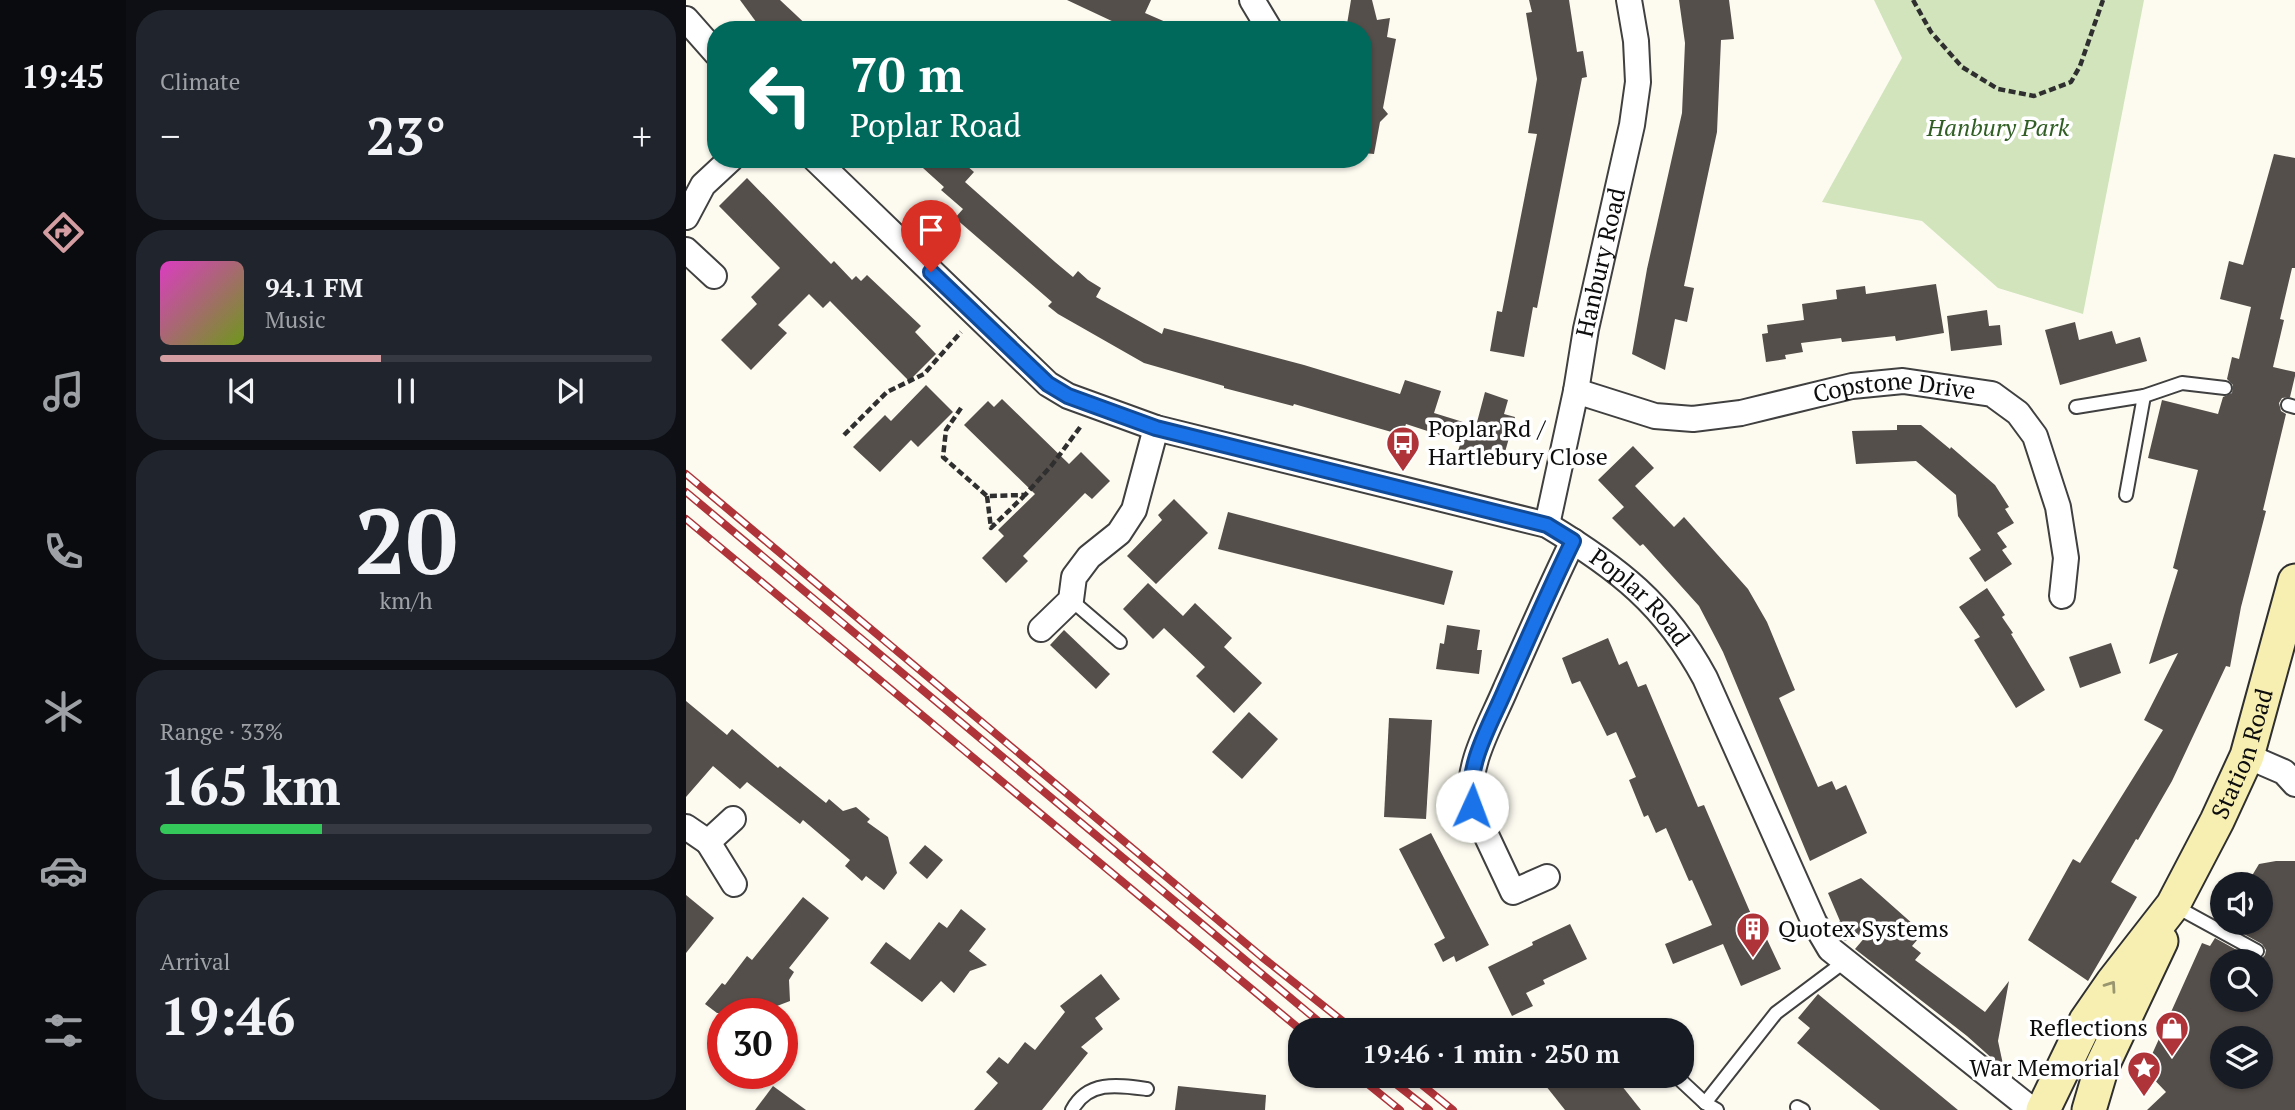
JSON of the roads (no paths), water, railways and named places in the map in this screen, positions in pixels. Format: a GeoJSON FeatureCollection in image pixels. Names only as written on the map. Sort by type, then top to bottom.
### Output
{"type":"FeatureCollection","features":[{"type":"Feature","properties":{"kind":"main road","name":"Station Road"},"geometry":{"type":"LineString","coordinates":[[2043,1110],[2086,1021],[2169,909],[2217,821],[2247,756],[2295,581]]}},
{"type":"Feature","properties":{"kind":"main road","name":"Station Road"},"geometry":{"type":"LineString","coordinates":[[2089,1110],[2102,1066],[2161,942],[2169,909]]}},
{"type":"Feature","properties":{"kind":"street"},"geometry":{"type":"LineString","coordinates":[[1252,0],[1265,21]]}},
{"type":"Feature","properties":{"kind":"street","name":"Hanbury Road"},"geometry":{"type":"LineString","coordinates":[[1547,525],[1576,391],[1586,329],[1632,125],[1638,82],[1636,41],[1629,0]]}},
{"type":"Feature","properties":{"kind":"street"},"geometry":{"type":"LineString","coordinates":[[686,19],[707,43]]}},
{"type":"Feature","properties":{"kind":"street"},"geometry":{"type":"LineString","coordinates":[[686,217],[703,185],[721,168]]}},
{"type":"Feature","properties":{"kind":"street","name":"Poplar Road"},"geometry":{"type":"LineString","coordinates":[[824,168],[1048,384],[1068,396],[1156,428],[1547,525],[1602,559],[1632,583],[1688,645],[1814,922],[1830,949],[2026,1105],[2038,1110]]}},
{"type":"Feature","properties":{"kind":"street"},"geometry":{"type":"LineString","coordinates":[[686,250],[714,276]]}},
{"type":"Feature","properties":{"kind":"street","name":"Copstone Drive"},"geometry":{"type":"LineString","coordinates":[[1576,391],[1655,416],[1693,419],[1741,413],[1852,386],[1903,381],[1992,394],[2018,413],[2035,436],[2058,507],[2066,558],[2062,596]]}},
{"type":"Feature","properties":{"kind":"street"},"geometry":{"type":"LineString","coordinates":[[1041,629],[1072,600],[1074,577],[1089,557],[1119,533],[1134,510],[1156,428]]}},
{"type":"Feature","properties":{"kind":"street"},"geometry":{"type":"LineString","coordinates":[[1547,877],[1513,892],[1472,806],[1470,794],[1481,747],[1533,625],[1573,541]]}},
{"type":"Feature","properties":{"kind":"street"},"geometry":{"type":"LineString","coordinates":[[2247,756],[2284,772],[2295,784]]}},
{"type":"Feature","properties":{"kind":"street"},"geometry":{"type":"LineString","coordinates":[[708,842],[733,819]]}},
{"type":"Feature","properties":{"kind":"street"},"geometry":{"type":"LineString","coordinates":[[686,827],[708,842],[734,884]]}},
{"type":"Feature","properties":{"kind":"lane"},"geometry":{"type":"LineString","coordinates":[[2076,407],[2144,396],[2182,383],[2225,388]]}},
{"type":"Feature","properties":{"kind":"lane"},"geometry":{"type":"LineString","coordinates":[[2126,495],[2144,396]]}},
{"type":"Feature","properties":{"kind":"lane"},"geometry":{"type":"LineString","coordinates":[[1072,600],[1119,642]]}},
{"type":"Feature","properties":{"kind":"lane"},"geometry":{"type":"LineString","coordinates":[[2169,909],[2253,949]]}},
{"type":"Feature","properties":{"kind":"lane"},"geometry":{"type":"LineString","coordinates":[[1705,1103],[1776,1013],[1844,962]]}},
{"type":"Feature","properties":{"kind":"lane"},"geometry":{"type":"LineString","coordinates":[[1072,1110],[1083,1095],[1103,1086],[1147,1089]]}},
{"type":"Feature","properties":{"kind":"lane"},"geometry":{"type":"LineString","coordinates":[[1689,1088],[1717,1110]]}},
{"type":"Feature","properties":{"kind":"railway"},"geometry":{"type":"LineString","coordinates":[[686,474],[1262,957],[1339,1018]]}},
{"type":"Feature","properties":{"kind":"railway"},"geometry":{"type":"LineString","coordinates":[[686,492],[1314,1018]]}},
{"type":"Feature","properties":{"kind":"railway"},"geometry":{"type":"LineString","coordinates":[[686,519],[1288,1019]]}},
{"type":"Feature","properties":{"kind":"railway"},"geometry":{"type":"LineString","coordinates":[[1373,1088],[1400,1110]]}},
{"type":"Feature","properties":{"kind":"railway"},"geometry":{"type":"LineString","coordinates":[[1401,1088],[1429,1110]]}},
{"type":"Feature","properties":{"kind":"railway"},"geometry":{"type":"LineString","coordinates":[[1426,1088],[1453,1110]]}},
{"type":"Feature","properties":{"kind":"place","name":"Poplar Rd / Hartlebury Close"},"geometry":{"type":"Point","coordinates":[1403,473]}},
{"type":"Feature","properties":{"kind":"place","name":"Quotex Systems"},"geometry":{"type":"Point","coordinates":[1753,959]}},
{"type":"Feature","properties":{"kind":"place","name":"Reflections"},"geometry":{"type":"Point","coordinates":[2172,1058]}},
{"type":"Feature","properties":{"kind":"place","name":"War Memorial"},"geometry":{"type":"Point","coordinates":[2144,1098]}},
{"type":"Feature","properties":{"kind":"park label","name":"Hanbury Park"},"geometry":{"type":"Point","coordinates":[1998,128]}}]}
